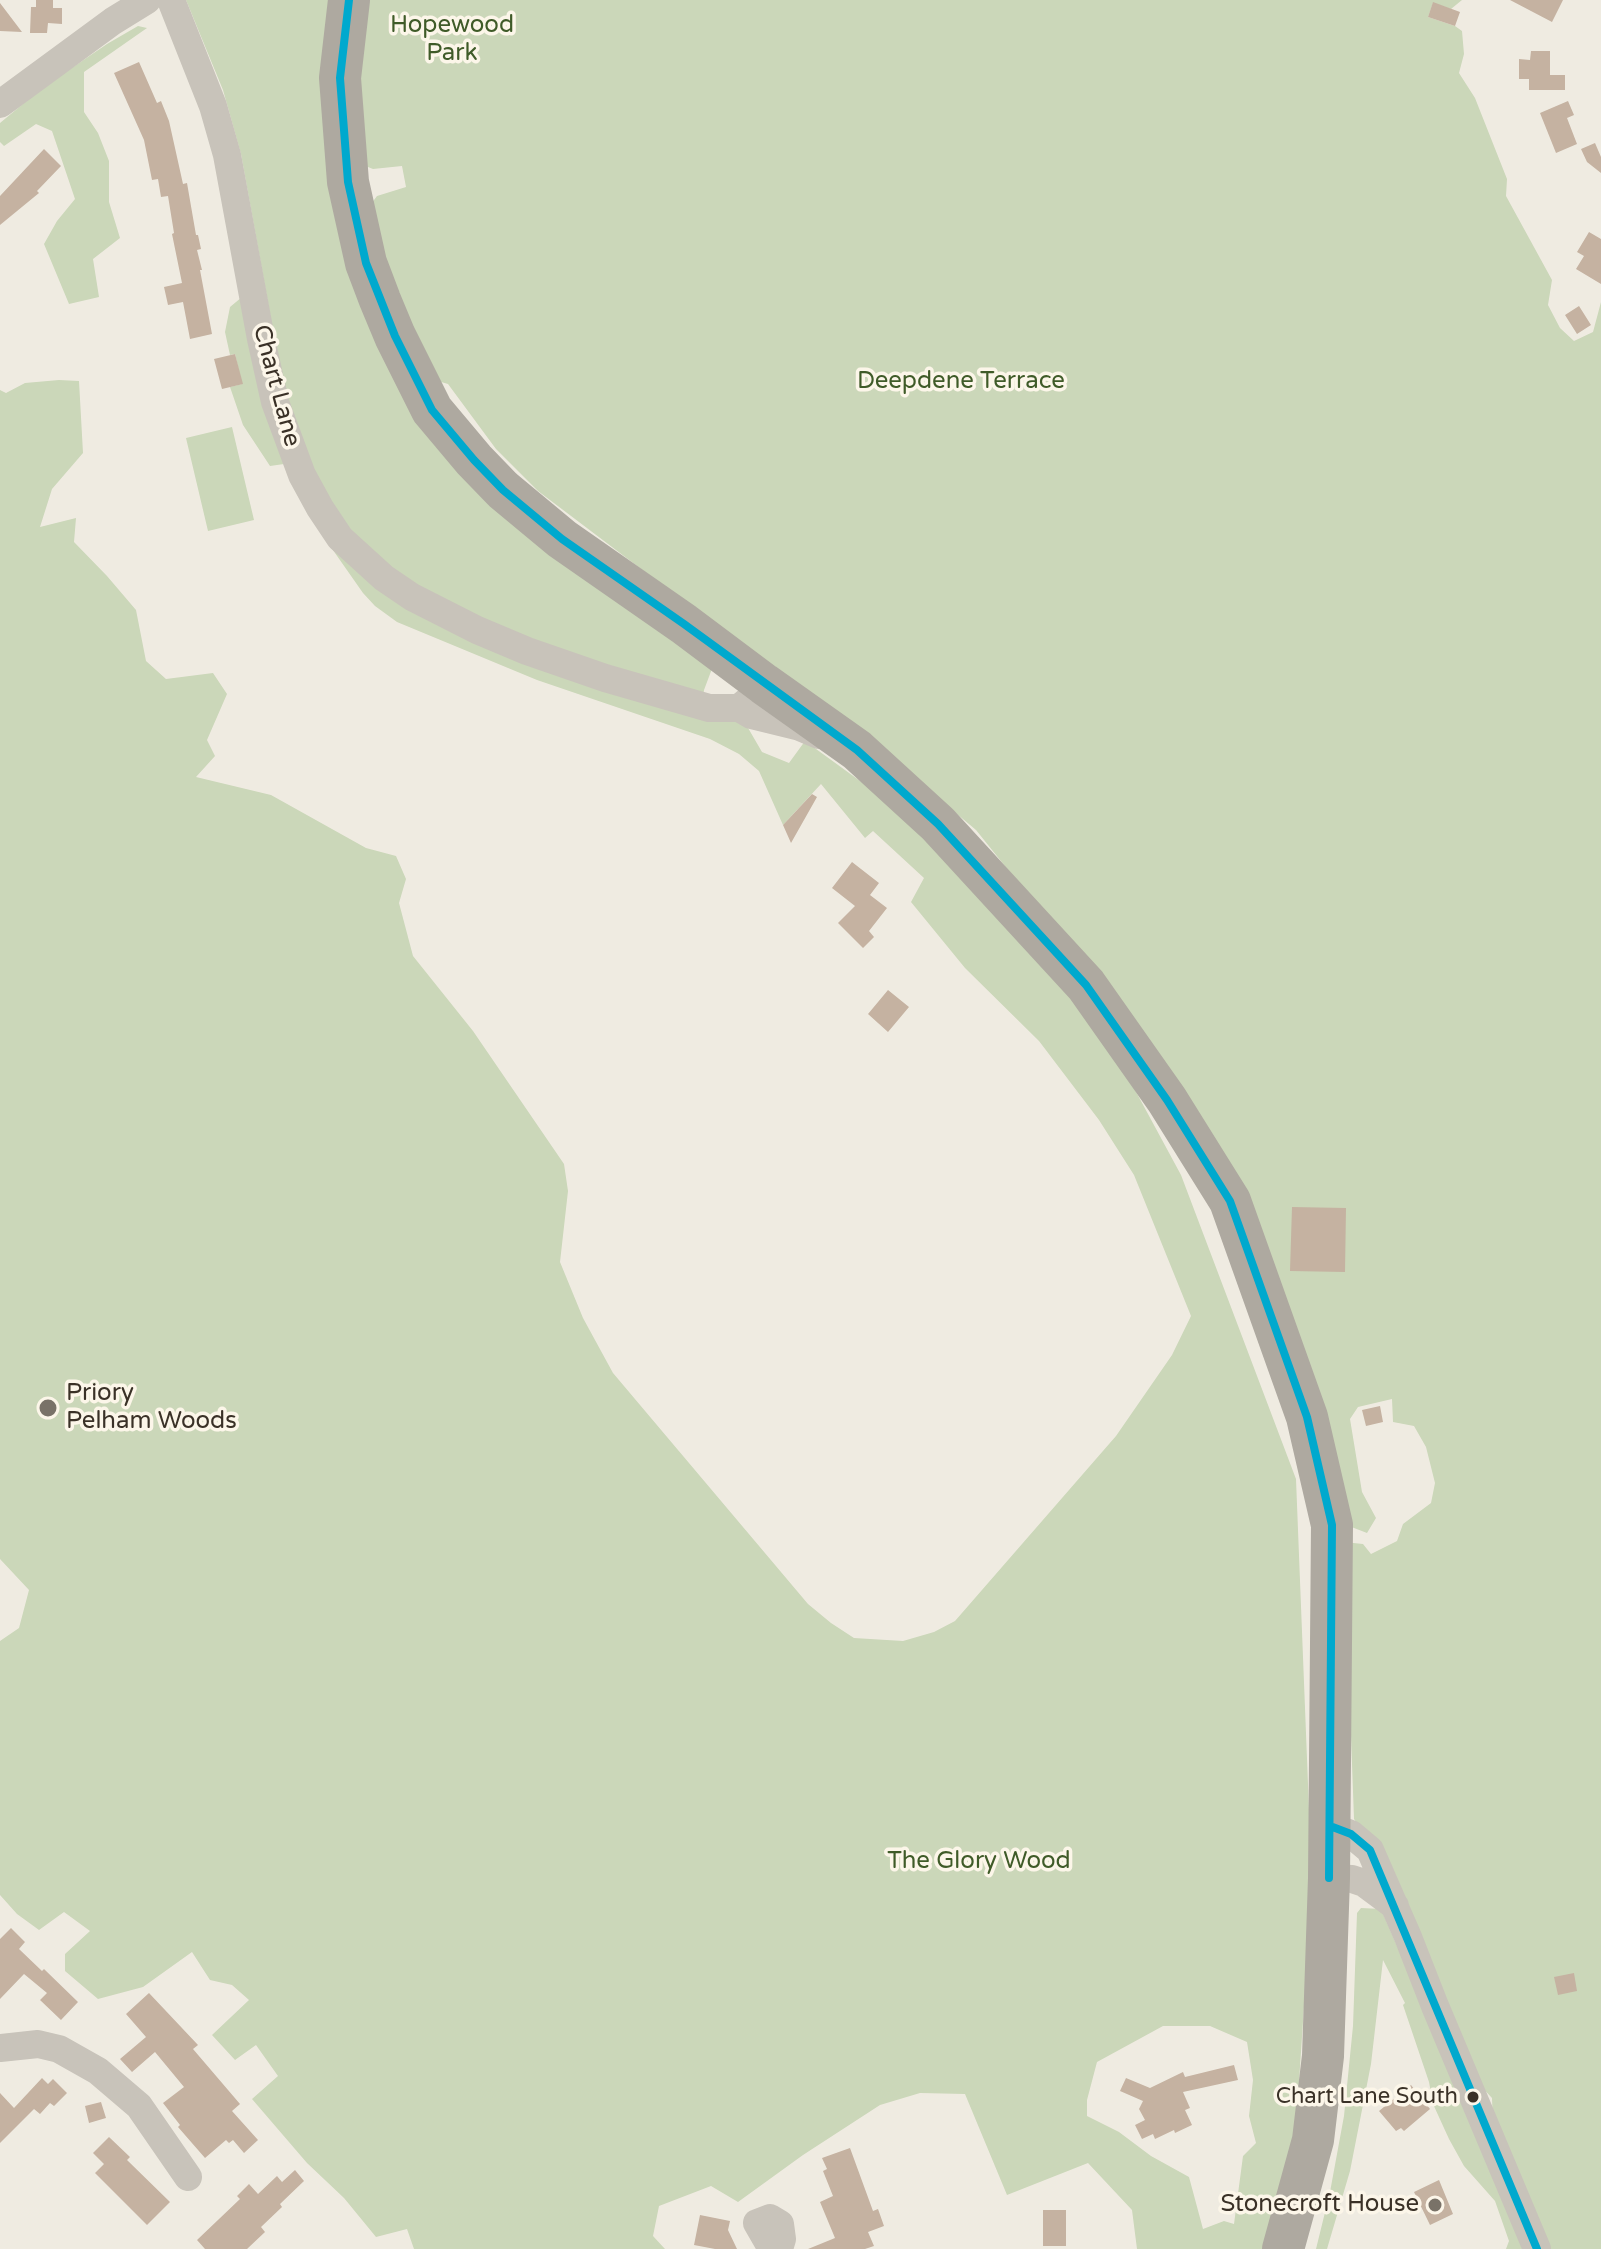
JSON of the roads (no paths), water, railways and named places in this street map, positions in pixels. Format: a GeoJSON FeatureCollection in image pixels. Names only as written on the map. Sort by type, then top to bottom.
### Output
{"type":"FeatureCollection","features":[{"type":"Feature","properties":{"kind":"highway"},"geometry":{"type":"LineString","coordinates":[[349,0],[340,78],[348,182],[366,263],[375,288],[432,410],[503,490],[562,539],[684,624],[751,696],[857,750],[938,824],[1086,985],[1167,1100],[1230,1201],[1307,1417],[1332,1525],[1330,1826],[1323,2056],[1313,2140],[1283,2249]]}},
{"type":"Feature","properties":{"kind":"street"},"geometry":{"type":"LineString","coordinates":[[0,104],[147,0]]}},
{"type":"Feature","properties":{"kind":"street","name":"Chart Lane"},"geometry":{"type":"LineString","coordinates":[[171,0],[213,106],[227,155],[275,402],[302,475],[340,538],[374,570],[412,597],[489,635],[553,660],[709,708],[751,696]]}},
{"type":"Feature","properties":{"kind":"street"},"geometry":{"type":"LineString","coordinates":[[1330,1826],[1351,1834],[1370,1850],[1537,2249]]}},
{"type":"Feature","properties":{"kind":"street"},"geometry":{"type":"LineString","coordinates":[[1329,1878],[1364,1883],[1395,1907]]}},
{"type":"Feature","properties":{"kind":"street"},"geometry":{"type":"LineString","coordinates":[[0,2048],[38,2044],[59,2049],[98,2071],[139,2106],[188,2177]]}},
{"type":"Feature","properties":{"kind":"street"},"geometry":{"type":"LineString","coordinates":[[772,2249],[757,2223],[770,2218],[780,2224],[782,2239],[779,2249]]}},
{"type":"Feature","properties":{"kind":"place","name":"Priory Pelham Woods"},"geometry":{"type":"Point","coordinates":[48,1408]}},
{"type":"Feature","properties":{"kind":"place","name":"Chart Lane South"},"geometry":{"type":"Point","coordinates":[1473,2097]}},
{"type":"Feature","properties":{"kind":"place","name":"Stonecroft House"},"geometry":{"type":"Point","coordinates":[1435,2205]}},
{"type":"Feature","properties":{"kind":"park label","name":"Hopewood Park"},"geometry":{"type":"Point","coordinates":[452,40]}},
{"type":"Feature","properties":{"kind":"park label","name":"Deepdene Terrace"},"geometry":{"type":"Point","coordinates":[961,382]}},
{"type":"Feature","properties":{"kind":"park label","name":"The Glory Wood"},"geometry":{"type":"Point","coordinates":[979,1862]}}]}
